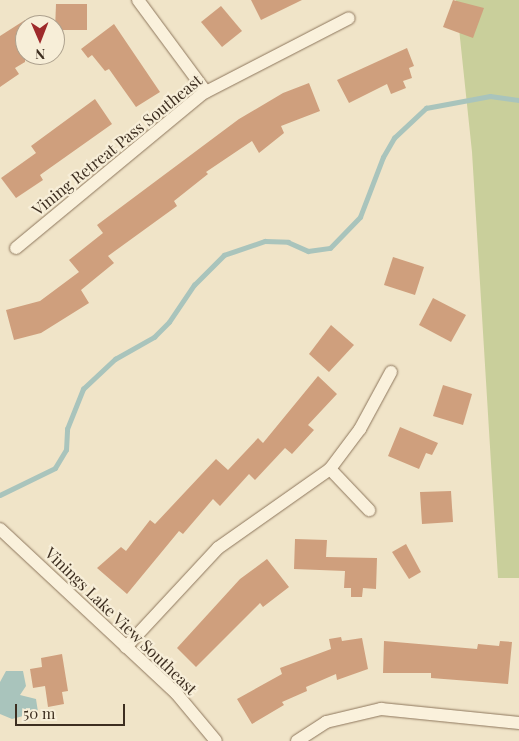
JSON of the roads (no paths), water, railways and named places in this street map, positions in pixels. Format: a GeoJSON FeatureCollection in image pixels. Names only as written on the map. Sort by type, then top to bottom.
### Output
{"type":"FeatureCollection","features":[{"type":"Feature","properties":{"kind":"street"},"geometry":{"type":"LineString","coordinates":[[138,0],[206,92]]}},
{"type":"Feature","properties":{"kind":"street","name":"Vining Retreat Pass Southeast"},"geometry":{"type":"LineString","coordinates":[[16,248],[206,92],[348,18]]}},
{"type":"Feature","properties":{"kind":"street"},"geometry":{"type":"LineString","coordinates":[[126,647],[218,548],[330,469],[360,429],[390,372]]}},
{"type":"Feature","properties":{"kind":"street"},"geometry":{"type":"LineString","coordinates":[[330,469],[369,510]]}},
{"type":"Feature","properties":{"kind":"street","name":"Vinings Lake View Southeast"},"geometry":{"type":"LineString","coordinates":[[0,529],[176,693],[216,741]]}},
{"type":"Feature","properties":{"kind":"street"},"geometry":{"type":"LineString","coordinates":[[297,741],[326,722],[381,709],[519,723]]}},
{"type":"Feature","properties":{"kind":"water"},"geometry":{"type":"Polygon","coordinates":[[[6,671],[23,671],[26,686],[20,695],[36,699],[38,712],[12,719],[0,714],[0,682],[6,671]]]}},
{"type":"Feature","properties":{"kind":"waterway"},"geometry":{"type":"LineString","coordinates":[[0,495],[55,468],[66,450],[67,429],[83,389],[115,359],[154,337],[169,322],[194,285],[224,255],[265,241],[288,242],[308,251],[330,248],[360,217],[383,157],[394,138],[426,108],[490,96],[519,100]]}}]}
